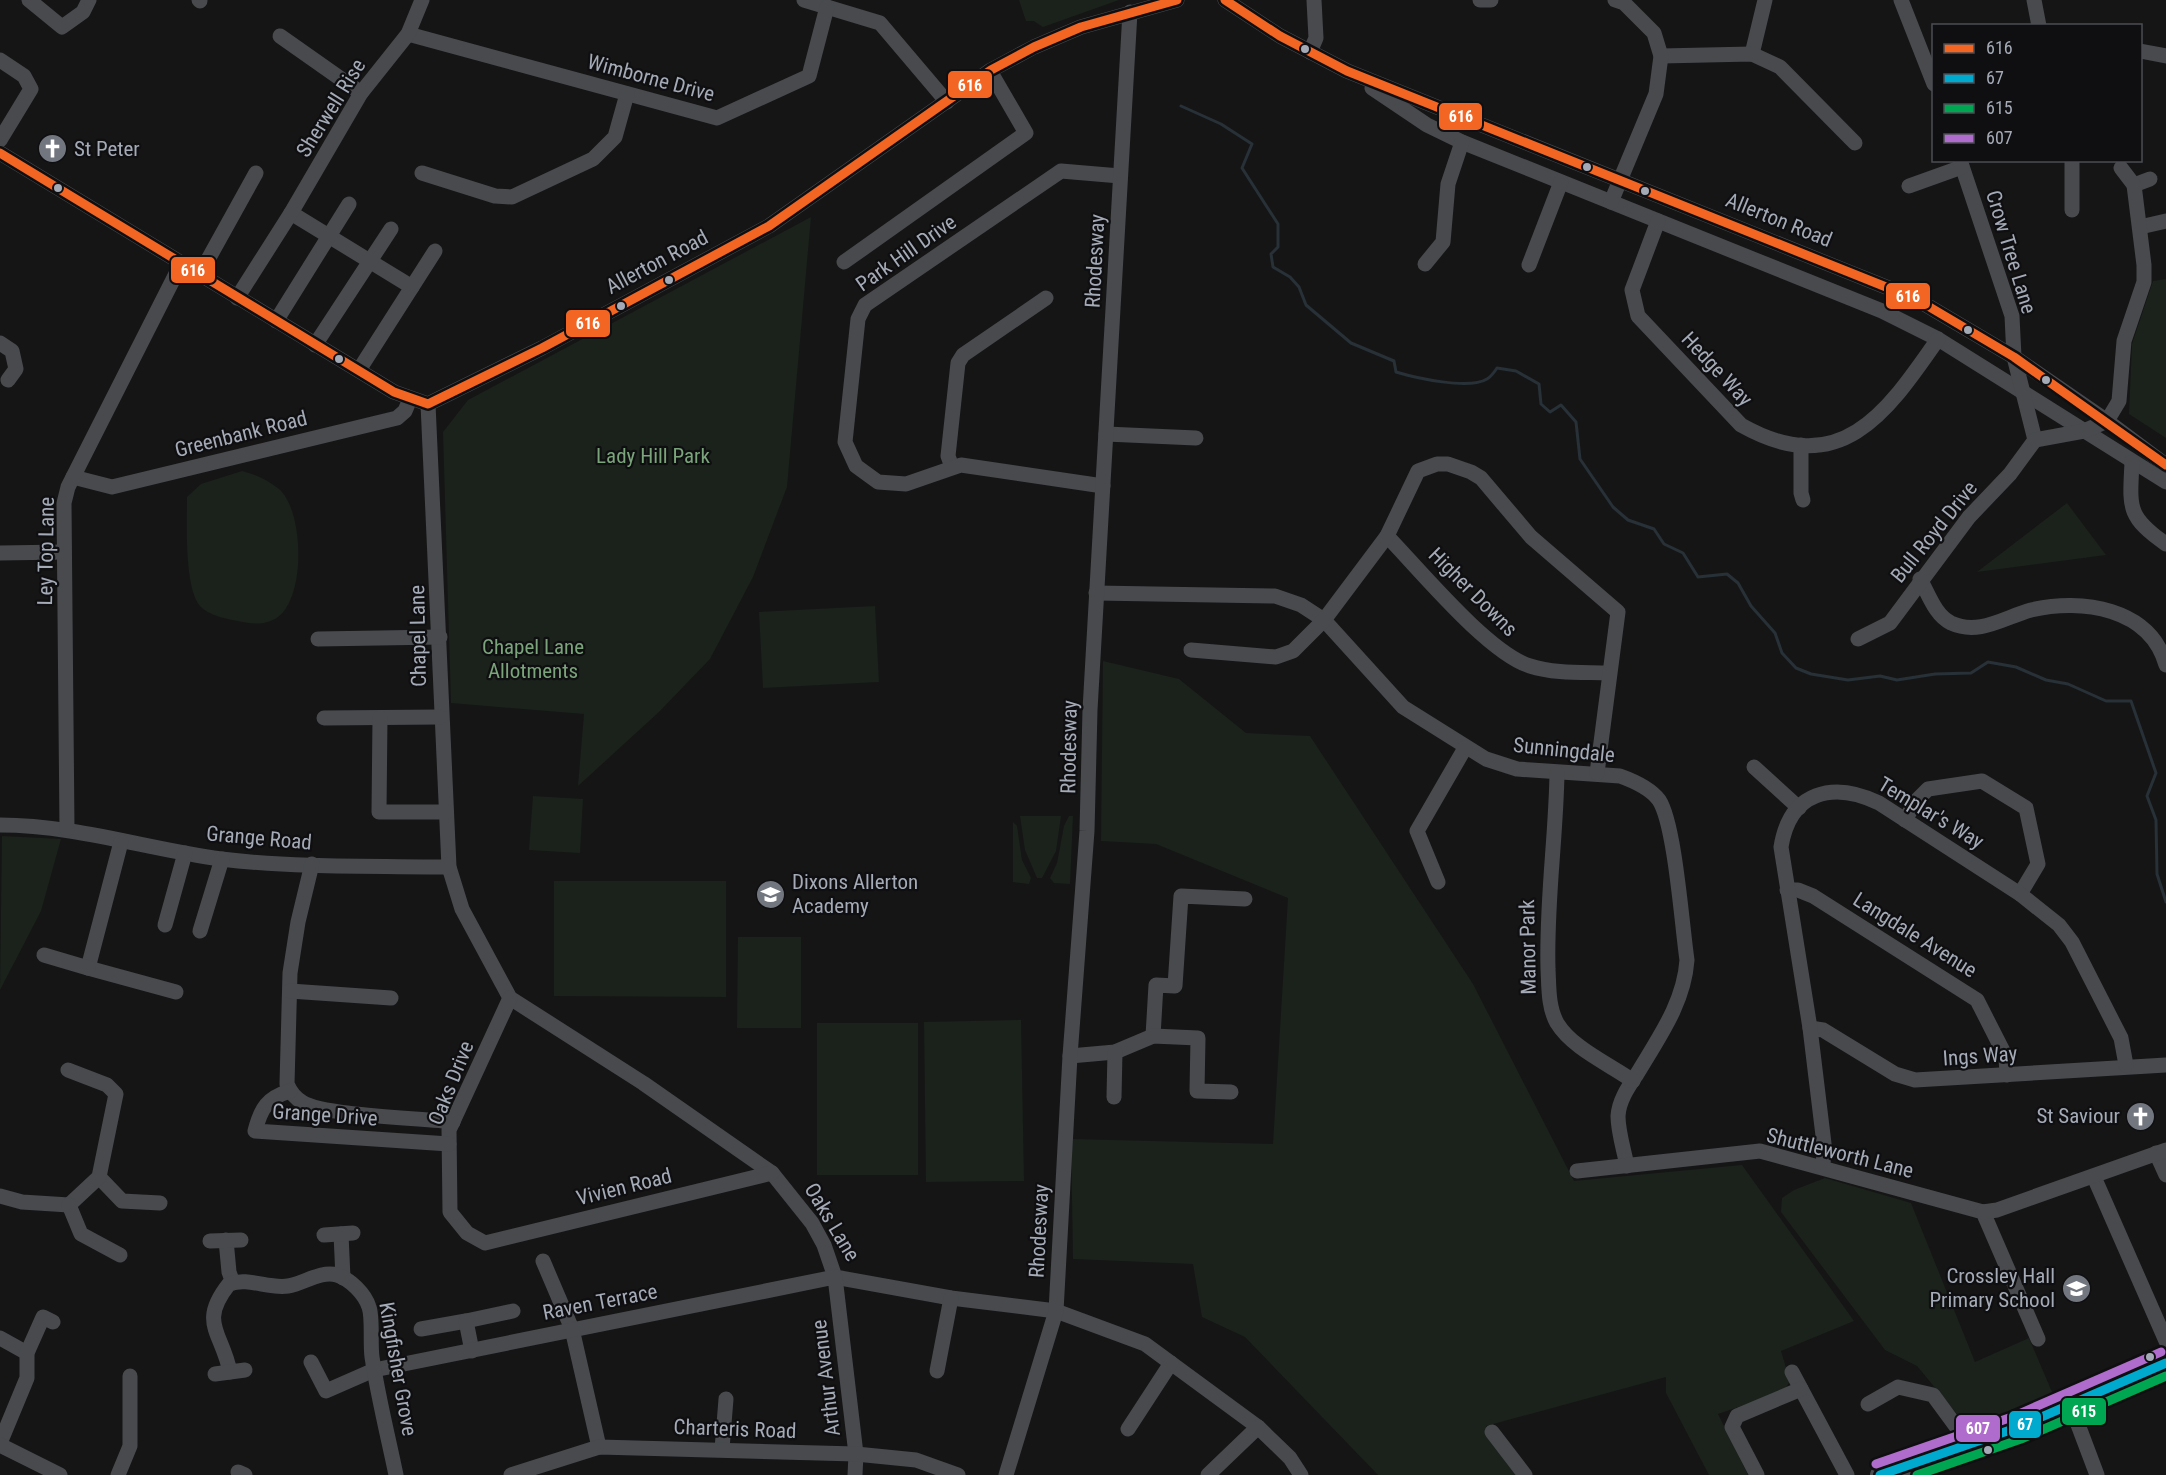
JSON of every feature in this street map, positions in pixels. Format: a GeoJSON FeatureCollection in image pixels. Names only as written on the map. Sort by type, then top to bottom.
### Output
{"type":"FeatureCollection","features":[{"type":"Feature","properties":{"kind":"main road"},"geometry":{"type":"LineString","coordinates":[[1880,1475],[2071,1406],[2166,1363]]}},
{"type":"Feature","properties":{"kind":"street"},"geometry":{"type":"LineString","coordinates":[[29,0],[62,27],[83,12],[89,0]]}},
{"type":"Feature","properties":{"kind":"street","name":"Sherwell Rise"},"geometry":{"type":"LineString","coordinates":[[237,298],[291,213],[361,93],[408,34],[422,0]]}},
{"type":"Feature","properties":{"kind":"street"},"geometry":{"type":"LineString","coordinates":[[804,0],[880,22],[947,102]]}},
{"type":"Feature","properties":{"kind":"street","name":"Allerton Road"},"geometry":{"type":"LineString","coordinates":[[428,404],[542,348],[769,226],[990,71],[1034,47],[1081,27],[1177,0]]}},
{"type":"Feature","properties":{"kind":"street","name":"Allerton Road"},"geometry":{"type":"LineString","coordinates":[[1225,0],[1310,52],[1347,71],[1916,299],[2014,357],[2166,465]]}},
{"type":"Feature","properties":{"kind":"street"},"geometry":{"type":"LineString","coordinates":[[1310,52],[1316,38],[1314,0]]}},
{"type":"Feature","properties":{"kind":"street"},"geometry":{"type":"LineString","coordinates":[[1480,0],[1491,0]]}},
{"type":"Feature","properties":{"kind":"street"},"geometry":{"type":"LineString","coordinates":[[1611,201],[1656,94],[1661,56],[1654,33],[1624,3],[1615,0]]}},
{"type":"Feature","properties":{"kind":"street"},"geometry":{"type":"LineString","coordinates":[[1752,54],[1766,0]]}},
{"type":"Feature","properties":{"kind":"street"},"geometry":{"type":"LineString","coordinates":[[1901,0],[1932,79]]}},
{"type":"Feature","properties":{"kind":"street"},"geometry":{"type":"LineString","coordinates":[[2034,0],[2039,24]]}},
{"type":"Feature","properties":{"kind":"street","name":"Wimborne Drive"},"geometry":{"type":"LineString","coordinates":[[408,34],[717,118],[809,76],[827,7]]}},
{"type":"Feature","properties":{"kind":"street","name":"Rhodesway"},"geometry":{"type":"LineString","coordinates":[[1006,1475],[1056,1311],[1070,1056],[1086,853],[1096,593],[1130,12]]}},
{"type":"Feature","properties":{"kind":"street"},"geometry":{"type":"LineString","coordinates":[[280,36],[361,93]]}},
{"type":"Feature","properties":{"kind":"street"},"geometry":{"type":"LineString","coordinates":[[2142,51],[2166,56]]}},
{"type":"Feature","properties":{"kind":"street"},"geometry":{"type":"LineString","coordinates":[[1661,56],[1752,54],[1780,67],[1855,143]]}},
{"type":"Feature","properties":{"kind":"street"},"geometry":{"type":"LineString","coordinates":[[0,60],[24,76],[31,89],[0,140]]}},
{"type":"Feature","properties":{"kind":"street"},"geometry":{"type":"LineString","coordinates":[[844,262],[1026,133],[990,71]]}},
{"type":"Feature","properties":{"kind":"street","name":"Allerton Road"},"geometry":{"type":"LineString","coordinates":[[1347,71],[1427,125],[1462,142],[1882,311],[1938,339],[2166,482]]}},
{"type":"Feature","properties":{"kind":"street"},"geometry":{"type":"LineString","coordinates":[[422,173],[495,196],[512,197],[593,159],[615,137],[627,94]]}},
{"type":"Feature","properties":{"kind":"street"},"geometry":{"type":"LineString","coordinates":[[1425,264],[1443,242],[1448,184],[1462,142]]}},
{"type":"Feature","properties":{"kind":"street"},"geometry":{"type":"LineString","coordinates":[[2,159],[200,274],[393,392],[428,404]]}},
{"type":"Feature","properties":{"kind":"street"},"geometry":{"type":"LineString","coordinates":[[2072,162],[2072,210]]}},
{"type":"Feature","properties":{"kind":"street"},"geometry":{"type":"LineString","coordinates":[[1908,186],[1961,164]]}},
{"type":"Feature","properties":{"kind":"street","name":"Crow Tree Lane"},"geometry":{"type":"LineString","coordinates":[[1961,164],[2012,316],[2014,357],[2022,391]]}},
{"type":"Feature","properties":{"kind":"street"},"geometry":{"type":"LineString","coordinates":[[2022,391],[2035,440],[2084,430],[2107,421],[2119,401],[2124,341],[2144,282],[2134,185],[2121,168]]}},
{"type":"Feature","properties":{"kind":"street","name":"Park Hill Drive"},"geometry":{"type":"LineString","coordinates":[[1103,486],[961,465],[906,484],[878,482],[856,466],[845,442],[858,319],[865,305],[1061,171],[1120,176]]}},
{"type":"Feature","properties":{"kind":"street"},"geometry":{"type":"LineString","coordinates":[[200,274],[256,173]]}},
{"type":"Feature","properties":{"kind":"street"},"geometry":{"type":"LineString","coordinates":[[2134,185],[2150,179]]}},
{"type":"Feature","properties":{"kind":"street"},"geometry":{"type":"LineString","coordinates":[[1529,265],[1561,182]]}},
{"type":"Feature","properties":{"kind":"street"},"geometry":{"type":"LineString","coordinates":[[276,321],[349,204]]}},
{"type":"Feature","properties":{"kind":"street"},"geometry":{"type":"LineString","coordinates":[[291,213],[412,287]]}},
{"type":"Feature","properties":{"kind":"street","name":"Hedge Way"},"geometry":{"type":"LineString","coordinates":[[1658,220],[1632,290],[1638,316],[1741,425],[1761,436],[1801,445],[1841,440],[1875,420],[1899,394],[1938,339]]}},
{"type":"Feature","properties":{"kind":"street"},"geometry":{"type":"LineString","coordinates":[[2140,227],[2166,221]]}},
{"type":"Feature","properties":{"kind":"street"},"geometry":{"type":"LineString","coordinates":[[315,345],[391,229]]}},
{"type":"Feature","properties":{"kind":"street"},"geometry":{"type":"LineString","coordinates":[[359,370],[435,250]]}},
{"type":"Feature","properties":{"kind":"street","name":"Ley Top Lane"},"geometry":{"type":"LineString","coordinates":[[67,829],[64,503],[73,477],[181,264]]}},
{"type":"Feature","properties":{"kind":"street"},"geometry":{"type":"LineString","coordinates":[[952,467],[948,456],[958,363],[963,355],[1046,298]]}},
{"type":"Feature","properties":{"kind":"street"},"geometry":{"type":"LineString","coordinates":[[0,343],[12,351],[16,369],[8,380]]}},
{"type":"Feature","properties":{"kind":"street","name":"Greenbank Road"},"geometry":{"type":"LineString","coordinates":[[73,477],[112,487],[397,418],[405,411],[410,399]]}},
{"type":"Feature","properties":{"kind":"street","name":"Chapel Lane"},"geometry":{"type":"LineString","coordinates":[[428,404],[440,637],[440,717],[449,867]]}},
{"type":"Feature","properties":{"kind":"street"},"geometry":{"type":"LineString","coordinates":[[1106,434],[1196,438]]}},
{"type":"Feature","properties":{"kind":"street","name":"Bull Royd Drive"},"geometry":{"type":"LineString","coordinates":[[1858,639],[1890,623],[1920,579],[2035,440]]}},
{"type":"Feature","properties":{"kind":"street"},"geometry":{"type":"LineString","coordinates":[[1801,445],[1803,500]]}},
{"type":"Feature","properties":{"kind":"street"},"geometry":{"type":"LineString","coordinates":[[2132,462],[2130,501],[2134,517],[2166,544]]}},
{"type":"Feature","properties":{"kind":"street"},"geometry":{"type":"LineString","coordinates":[[1191,650],[1276,657],[1293,651],[1324,620],[1387,536],[1418,471],[1437,464],[1448,464],[1481,478],[1532,537],[1618,612],[1597,773]]}},
{"type":"Feature","properties":{"kind":"street","name":"Higher Downs"},"geometry":{"type":"LineString","coordinates":[[1387,536],[1486,638],[1509,656],[1533,667],[1609,673]]}},
{"type":"Feature","properties":{"kind":"street"},"geometry":{"type":"LineString","coordinates":[[0,553],[64,552]]}},
{"type":"Feature","properties":{"kind":"street"},"geometry":{"type":"LineString","coordinates":[[1920,579],[1940,617],[1970,628],[1985,626],[2032,610],[2064,606],[2097,607],[2119,613],[2138,623],[2154,640],[2166,665]]}},
{"type":"Feature","properties":{"kind":"street","name":"Sunningdale"},"geometry":{"type":"LineString","coordinates":[[1096,593],[1275,596],[1301,605],[1324,620],[1403,707],[1465,748],[1503,766],[1557,773],[1597,773],[1620,776],[1636,782],[1660,801],[1670,831],[1687,960],[1683,992],[1621,1101],[1618,1116],[1627,1166]]}},
{"type":"Feature","properties":{"kind":"street"},"geometry":{"type":"LineString","coordinates":[[318,639],[440,637]]}},
{"type":"Feature","properties":{"kind":"street"},"geometry":{"type":"LineString","coordinates":[[324,718],[440,717]]}},
{"type":"Feature","properties":{"kind":"street"},"geometry":{"type":"LineString","coordinates":[[380,718],[379,812],[446,812]]}},
{"type":"Feature","properties":{"kind":"street"},"geometry":{"type":"LineString","coordinates":[[1438,882],[1418,831],[1465,748]]}},
{"type":"Feature","properties":{"kind":"street"},"geometry":{"type":"LineString","coordinates":[[1754,767],[1799,808]]}},
{"type":"Feature","properties":{"kind":"street","name":"Manor Park"},"geometry":{"type":"LineString","coordinates":[[1557,773],[1548,891],[1547,939],[1552,1010],[1557,1023],[1570,1038],[1633,1081]]}},
{"type":"Feature","properties":{"kind":"street"},"geometry":{"type":"LineString","coordinates":[[1905,819],[1916,801],[1928,789],[1976,780],[1988,783],[2022,804],[2028,814],[2038,864],[2020,894]]}},
{"type":"Feature","properties":{"kind":"street","name":"Templar's Way"},"geometry":{"type":"LineString","coordinates":[[1822,1167],[1825,1152],[1810,1028],[1781,847],[1784,832],[1799,808],[1816,795],[1835,790],[1858,793],[1905,819],[2020,894],[2059,925],[2072,942],[2121,1038],[2126,1065]]}},
{"type":"Feature","properties":{"kind":"street","name":"Grange Road"},"geometry":{"type":"LineString","coordinates":[[0,825],[67,829],[121,842],[222,859],[312,864],[449,867]]}},
{"type":"Feature","properties":{"kind":"street"},"geometry":{"type":"LineString","coordinates":[[88,968],[121,842]]}},
{"type":"Feature","properties":{"kind":"street"},"geometry":{"type":"LineString","coordinates":[[165,925],[185,853]]}},
{"type":"Feature","properties":{"kind":"street"},"geometry":{"type":"LineString","coordinates":[[200,931],[222,859]]}},
{"type":"Feature","properties":{"kind":"street","name":"Grange Drive"},"geometry":{"type":"LineString","coordinates":[[312,864],[298,922],[290,991],[287,1084],[290,1091],[302,1102],[325,1109],[453,1122]]}},
{"type":"Feature","properties":{"kind":"street","name":"Oaks Lane"},"geometry":{"type":"LineString","coordinates":[[449,867],[462,909],[510,998],[643,1083],[772,1173],[812,1223],[824,1245],[835,1277],[951,1298],[1056,1311],[1145,1344],[1258,1427],[1290,1458],[1301,1475]]}},
{"type":"Feature","properties":{"kind":"street","name":"Langdale Avenue"},"geometry":{"type":"LineString","coordinates":[[1787,890],[1798,890],[1813,896],[1977,1000],[2006,1057],[2007,1075]]}},
{"type":"Feature","properties":{"kind":"street"},"geometry":{"type":"LineString","coordinates":[[1153,1036],[1156,985],[1175,986],[1181,896],[1245,899]]}},
{"type":"Feature","properties":{"kind":"street"},"geometry":{"type":"LineString","coordinates":[[44,956],[176,992]]}},
{"type":"Feature","properties":{"kind":"street"},"geometry":{"type":"LineString","coordinates":[[290,991],[390,998]]}},
{"type":"Feature","properties":{"kind":"street","name":"Oaks Drive"},"geometry":{"type":"LineString","coordinates":[[485,1243],[467,1233],[450,1212],[449,1130],[510,998]]}},
{"type":"Feature","properties":{"kind":"street","name":"Ings Way"},"geometry":{"type":"LineString","coordinates":[[1810,1028],[1823,1030],[1895,1074],[1915,1080],[2126,1065],[2166,1065]]}},
{"type":"Feature","properties":{"kind":"street"},"geometry":{"type":"LineString","coordinates":[[1070,1056],[1115,1052],[1153,1036],[1198,1038],[1197,1091],[1231,1092]]}},
{"type":"Feature","properties":{"kind":"street"},"geometry":{"type":"LineString","coordinates":[[1114,1097],[1115,1052]]}},
{"type":"Feature","properties":{"kind":"street"},"geometry":{"type":"LineString","coordinates":[[0,1196],[22,1202],[69,1205],[99,1177],[116,1094],[107,1085],[68,1070]]}},
{"type":"Feature","properties":{"kind":"street","name":"Grange Drive"},"geometry":{"type":"LineString","coordinates":[[290,1091],[276,1095],[261,1108],[255,1131],[450,1144]]}},
{"type":"Feature","properties":{"kind":"street"},"geometry":{"type":"LineString","coordinates":[[2161,1151],[2166,1175]]}},
{"type":"Feature","properties":{"kind":"street","name":"Shuttleworth Lane"},"geometry":{"type":"LineString","coordinates":[[1577,1172],[1760,1152],[1983,1212],[1996,1210],[2094,1177],[2161,1151]]}},
{"type":"Feature","properties":{"kind":"street","name":"Vivien Road"},"geometry":{"type":"LineString","coordinates":[[485,1243],[772,1173]]}},
{"type":"Feature","properties":{"kind":"street"},"geometry":{"type":"LineString","coordinates":[[99,1177],[122,1201],[160,1203]]}},
{"type":"Feature","properties":{"kind":"street"},"geometry":{"type":"LineString","coordinates":[[2094,1177],[2166,1341]]}},
{"type":"Feature","properties":{"kind":"street"},"geometry":{"type":"LineString","coordinates":[[69,1205],[81,1234],[120,1256]]}},
{"type":"Feature","properties":{"kind":"street"},"geometry":{"type":"LineString","coordinates":[[1983,1212],[2038,1339]]}},
{"type":"Feature","properties":{"kind":"street"},"geometry":{"type":"LineString","coordinates":[[230,1372],[226,1356],[213,1331],[212,1320],[216,1300],[233,1283],[247,1281],[286,1287],[323,1275],[335,1274],[343,1278],[347,1234],[324,1235]]}},
{"type":"Feature","properties":{"kind":"street"},"geometry":{"type":"LineString","coordinates":[[210,1241],[234,1240],[229,1272],[233,1283]]}},
{"type":"Feature","properties":{"kind":"street"},"geometry":{"type":"LineString","coordinates":[[543,1262],[572,1329],[599,1447]]}},
{"type":"Feature","properties":{"kind":"street","name":"Raven Terrace"},"geometry":{"type":"LineString","coordinates":[[311,1362],[326,1390],[375,1370],[835,1277]]}},
{"type":"Feature","properties":{"kind":"street","name":"Arthur Avenue"},"geometry":{"type":"LineString","coordinates":[[835,1277],[856,1454],[855,1475]]}},
{"type":"Feature","properties":{"kind":"street","name":"Kingfisher Grove"},"geometry":{"type":"LineString","coordinates":[[343,1278],[364,1297],[370,1309],[369,1336],[396,1475]]}},
{"type":"Feature","properties":{"kind":"street"},"geometry":{"type":"LineString","coordinates":[[937,1371],[951,1298]]}},
{"type":"Feature","properties":{"kind":"street"},"geometry":{"type":"LineString","coordinates":[[421,1329],[513,1311]]}},
{"type":"Feature","properties":{"kind":"street"},"geometry":{"type":"LineString","coordinates":[[53,1322],[43,1317],[27,1353],[27,1378],[0,1444],[60,1475]]}},
{"type":"Feature","properties":{"kind":"street"},"geometry":{"type":"LineString","coordinates":[[466,1321],[472,1351]]}},
{"type":"Feature","properties":{"kind":"street"},"geometry":{"type":"LineString","coordinates":[[0,1338],[27,1353]]}},
{"type":"Feature","properties":{"kind":"street"},"geometry":{"type":"LineString","coordinates":[[1128,1429],[1171,1363]]}},
{"type":"Feature","properties":{"kind":"street"},"geometry":{"type":"LineString","coordinates":[[1792,1372],[1847,1475]]}},
{"type":"Feature","properties":{"kind":"street"},"geometry":{"type":"LineString","coordinates":[[118,1475],[130,1446],[129,1376]]}},
{"type":"Feature","properties":{"kind":"street"},"geometry":{"type":"LineString","coordinates":[[1868,1404],[1898,1387],[1934,1395],[1969,1444]]}},
{"type":"Feature","properties":{"kind":"street"},"geometry":{"type":"LineString","coordinates":[[1757,1475],[1732,1427],[1737,1416],[1801,1389]]}},
{"type":"Feature","properties":{"kind":"street"},"geometry":{"type":"LineString","coordinates":[[722,1449],[726,1399]]}},
{"type":"Feature","properties":{"kind":"street"},"geometry":{"type":"LineString","coordinates":[[2071,1406],[2097,1475]]}},
{"type":"Feature","properties":{"kind":"street"},"geometry":{"type":"LineString","coordinates":[[1208,1475],[1258,1427]]}},
{"type":"Feature","properties":{"kind":"street"},"geometry":{"type":"LineString","coordinates":[[1491,1432],[1525,1475]]}},
{"type":"Feature","properties":{"kind":"street","name":"Charteris Road"},"geometry":{"type":"LineString","coordinates":[[513,1475],[599,1447],[856,1454],[916,1460],[958,1475]]}},
{"type":"Feature","properties":{"kind":"green space"},"geometry":{"type":"Polygon","coordinates":[[[1019,0],[1119,0],[1043,27],[1034,21],[1026,21],[1019,0]]]}},
{"type":"Feature","properties":{"kind":"green space","name":"Lady Hill Park"},"geometry":{"type":"Polygon","coordinates":[[[811,217],[787,487],[753,577],[710,659],[659,712],[578,786],[584,714],[451,703],[443,432],[468,400],[811,217]]]}},
{"type":"Feature","properties":{"kind":"green space"},"geometry":{"type":"Polygon","coordinates":[[[2166,279],[2166,438],[2129,414],[2132,344],[2153,281],[2166,279]]]}},
{"type":"Feature","properties":{"kind":"green space"},"geometry":{"type":"Polygon","coordinates":[[[242,471],[261,478],[279,489],[287,500],[293,515],[297,534],[297,573],[287,606],[278,617],[258,624],[213,615],[200,606],[191,584],[189,570],[187,497],[201,484],[242,471]]]}},
{"type":"Feature","properties":{"kind":"green space"},"geometry":{"type":"Polygon","coordinates":[[[2067,503],[2106,555],[1977,572],[2067,503]]]}},
{"type":"Feature","properties":{"kind":"green space"},"geometry":{"type":"Polygon","coordinates":[[[875,606],[879,682],[763,688],[759,612],[875,606]]]}},
{"type":"Feature","properties":{"kind":"green space"},"geometry":{"type":"Polygon","coordinates":[[[1103,661],[1179,679],[1246,733],[1310,736],[1473,984],[1574,1181],[1742,1165],[1854,1321],[1781,1351],[1790,1381],[1784,1391],[1718,1414],[1748,1475],[1709,1475],[1666,1393],[1666,1377],[1486,1426],[1518,1473],[1515,1475],[1378,1475],[1245,1337],[1202,1317],[1193,1264],[1073,1259],[1071,1139],[1273,1144],[1288,898],[1156,844],[1101,841],[1103,661]]]}},
{"type":"Feature","properties":{"kind":"green space"},"geometry":{"type":"Polygon","coordinates":[[[533,796],[583,799],[580,853],[529,850],[533,796]]]}},
{"type":"Feature","properties":{"kind":"green space"},"geometry":{"type":"Polygon","coordinates":[[[1020,816],[1061,816],[1056,851],[1042,878],[1037,878],[1025,850],[1020,816]]]}},
{"type":"Feature","properties":{"kind":"green space"},"geometry":{"type":"Polygon","coordinates":[[[1069,816],[1073,816],[1070,884],[1054,883],[1050,878],[1057,863],[1064,826],[1069,816]]]}},
{"type":"Feature","properties":{"kind":"green space"},"geometry":{"type":"Polygon","coordinates":[[[1013,822],[1017,826],[1022,860],[1031,878],[1029,884],[1013,882],[1013,822]]]}},
{"type":"Feature","properties":{"kind":"green space"},"geometry":{"type":"Polygon","coordinates":[[[2,836],[61,839],[41,911],[0,990],[2,836]]]}},
{"type":"Feature","properties":{"kind":"green space"},"geometry":{"type":"Polygon","coordinates":[[[554,881],[726,881],[726,997],[554,996],[554,881]]]}},
{"type":"Feature","properties":{"kind":"green space"},"geometry":{"type":"Polygon","coordinates":[[[738,937],[801,937],[801,1028],[737,1028],[738,937]]]}},
{"type":"Feature","properties":{"kind":"green space"},"geometry":{"type":"Polygon","coordinates":[[[1021,1020],[1024,1181],[926,1182],[924,1022],[1021,1020]]]}},
{"type":"Feature","properties":{"kind":"green space"},"geometry":{"type":"Polygon","coordinates":[[[817,1023],[918,1023],[918,1175],[817,1175],[817,1023]]]}},
{"type":"Feature","properties":{"kind":"green space"},"geometry":{"type":"Polygon","coordinates":[[[1825,1178],[1911,1203],[1975,1362],[2029,1338],[2055,1399],[1971,1431],[1917,1366],[1885,1350],[1781,1212],[1782,1198],[1794,1190],[1825,1178]]]}},
{"type":"Feature","properties":{"kind":"waterway"},"geometry":{"type":"LineString","coordinates":[[1181,106],[1221,124],[1252,144],[1242,168],[1278,224],[1278,247],[1271,254],[1273,267],[1290,277],[1299,287],[1306,305],[1351,343],[1394,361],[1396,372],[1442,382],[1468,383],[1487,379],[1497,368],[1516,371],[1539,384],[1541,404],[1550,412],[1561,405],[1576,422],[1580,459],[1613,507],[1628,520],[1654,529],[1664,544],[1683,553],[1698,577],[1727,574],[1738,583],[1751,606],[1775,633],[1782,653],[1796,668],[1811,674],[1848,680],[1880,676],[1897,680],[1935,674],[1971,673],[1988,662],[2016,667],[2046,680],[2068,684],[2106,701],[2131,701],[2156,773],[2147,796],[2156,820],[2157,874],[2166,902]]}},
{"type":"Feature","properties":{"kind":"transit line","name":"616"},"geometry":{"type":"LineString","coordinates":[[0,153],[394,392],[428,404],[542,348],[769,226],[991,70],[1034,47],[1081,27],[1177,0]]}},
{"type":"Feature","properties":{"kind":"transit line","name":"616"},"geometry":{"type":"LineString","coordinates":[[1225,0],[1280,36],[1347,71],[1916,299],[2014,357],[2166,465]]}},
{"type":"Feature","properties":{"kind":"transit line","name":"607"},"geometry":{"type":"LineString","coordinates":[[1876,1464],[2012,1417],[2161,1352]]}},
{"type":"Feature","properties":{"kind":"transit line","name":"67"},"geometry":{"type":"LineString","coordinates":[[1880,1475],[2016,1428],[2166,1363]]}},
{"type":"Feature","properties":{"kind":"transit line","name":"615"},"geometry":{"type":"LineString","coordinates":[[1917,1475],[2021,1439],[2166,1376]]}},
{"type":"Feature","properties":{"kind":"place","name":"St Peter"},"geometry":{"type":"Point","coordinates":[53,149]}},
{"type":"Feature","properties":{"kind":"place","name":"Dixons Allerton Academy"},"geometry":{"type":"Point","coordinates":[771,894]}},
{"type":"Feature","properties":{"kind":"place","name":"St Saviour"},"geometry":{"type":"Point","coordinates":[2141,1116]}},
{"type":"Feature","properties":{"kind":"place","name":"Crossley Hall Primary School"},"geometry":{"type":"Point","coordinates":[2076,1288]}},
{"type":"Feature","properties":{"kind":"park label","name":"Chapel Lane Allotments"},"geometry":{"type":"Point","coordinates":[533,659]}}]}
